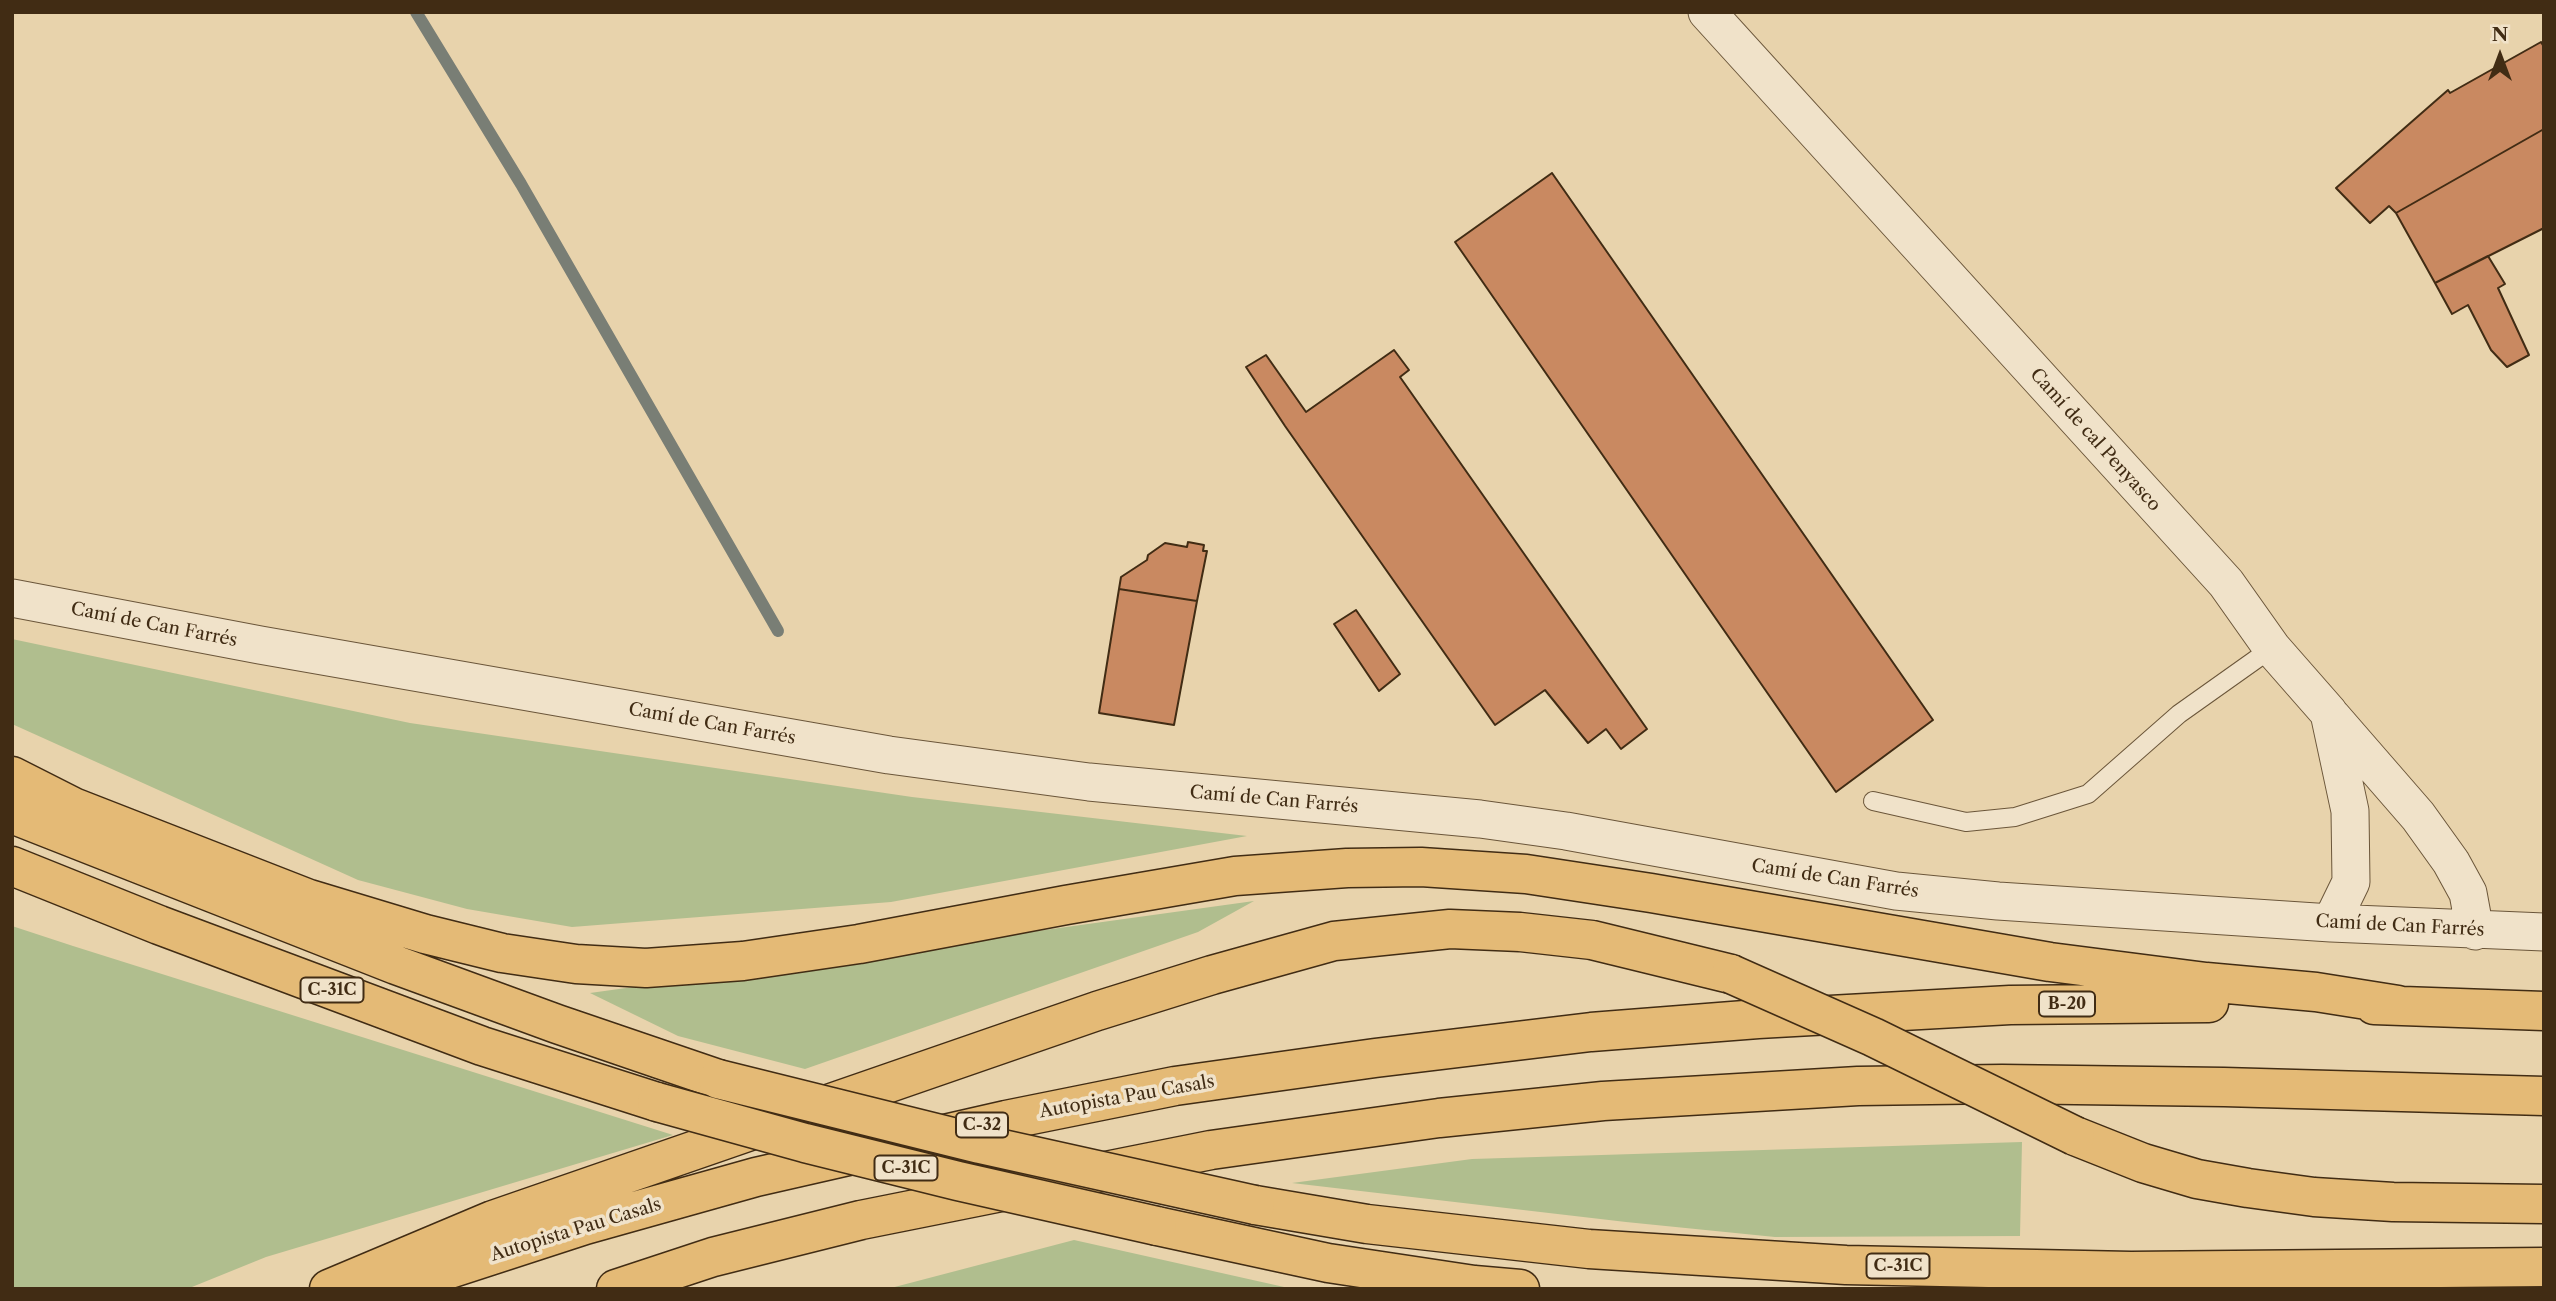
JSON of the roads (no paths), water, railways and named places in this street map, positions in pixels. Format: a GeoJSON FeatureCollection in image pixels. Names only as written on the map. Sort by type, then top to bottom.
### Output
{"type":"FeatureCollection","features":[{"type":"Feature","properties":{"kind":"highway"},"geometry":{"type":"LineString","coordinates":[[12,776],[210,871],[396,965]]}},
{"type":"Feature","properties":{"kind":"highway"},"geometry":{"type":"LineString","coordinates":[[68,805],[309,899],[425,934],[502,953],[576,964],[646,968],[743,961],[859,944],[1235,876],[1347,868],[1421,867],[1551,878],[1651,892],[2050,962],[2206,982],[2316,992],[2398,1005]]}},
{"type":"Feature","properties":{"kind":"highway","name":"C-31C"},"geometry":{"type":"LineString","coordinates":[[12,814],[396,965],[718,1079],[966,1141],[1255,1205],[1367,1224],[1589,1249],[1846,1265],[2131,1271],[2544,1267]]}},
{"type":"Feature","properties":{"kind":"highway","name":"C-31C"},"geometry":{"type":"LineString","coordinates":[[12,866],[159,925],[482,1046],[657,1102],[945,1178],[1157,1226],[1328,1263],[1474,1285],[1520,1289]]}},
{"type":"Feature","properties":{"kind":"highway"},"geometry":{"type":"LineString","coordinates":[[329,1289],[493,1220],[1097,1011],[1334,941],[1450,929],[1520,932],[1592,940],[1731,974],[1873,1037],[2075,1136],[2143,1163],[2197,1179],[2314,1197],[2393,1202],[2544,1204]]}},
{"type":"Feature","properties":{"kind":"highway","name":"B-20"},"geometry":{"type":"LineString","coordinates":[[1591,1032],[1758,1019],[2010,1005],[2398,1005],[2544,1011]]}},
{"type":"Feature","properties":{"kind":"highway","name":"Autopista Pau Casals"},"geometry":{"type":"LineString","coordinates":[[388,1289],[585,1225],[756,1177],[1006,1120],[1175,1086],[1591,1032]]}},
{"type":"Feature","properties":{"kind":"highway"},"geometry":{"type":"LineString","coordinates":[[616,1289],[713,1257],[861,1220],[1211,1150],[1439,1118],[1603,1101],[1844,1087],[2002,1084],[2544,1096]]}},
{"type":"Feature","properties":{"kind":"street","name":"Camí de cal Penyasco"},"geometry":{"type":"LineString","coordinates":[[1707,12],[2226,583],[2272,648],[2329,713],[2350,811],[2351,870],[2351,882],[2331,923]]}},
{"type":"Feature","properties":{"kind":"street","name":"Camí de Can Farrés"},"geometry":{"type":"LineString","coordinates":[[12,598],[273,647],[902,757],[1090,782],[1454,817],[1566,831],[1896,891],[2331,923],[2544,932]]}},
{"type":"Feature","properties":{"kind":"street"},"geometry":{"type":"LineString","coordinates":[[2329,713],[2418,816],[2451,862],[2468,893],[2475,931]]}},
{"type":"Feature","properties":{"kind":"lane"},"geometry":{"type":"LineString","coordinates":[[1873,801],[1966,822],[2015,817],[2088,794],[2179,714],[2272,648]]}},
{"type":"Feature","properties":{"kind":"waterway"},"geometry":{"type":"LineString","coordinates":[[416,12],[521,184],[778,631]]}}]}
